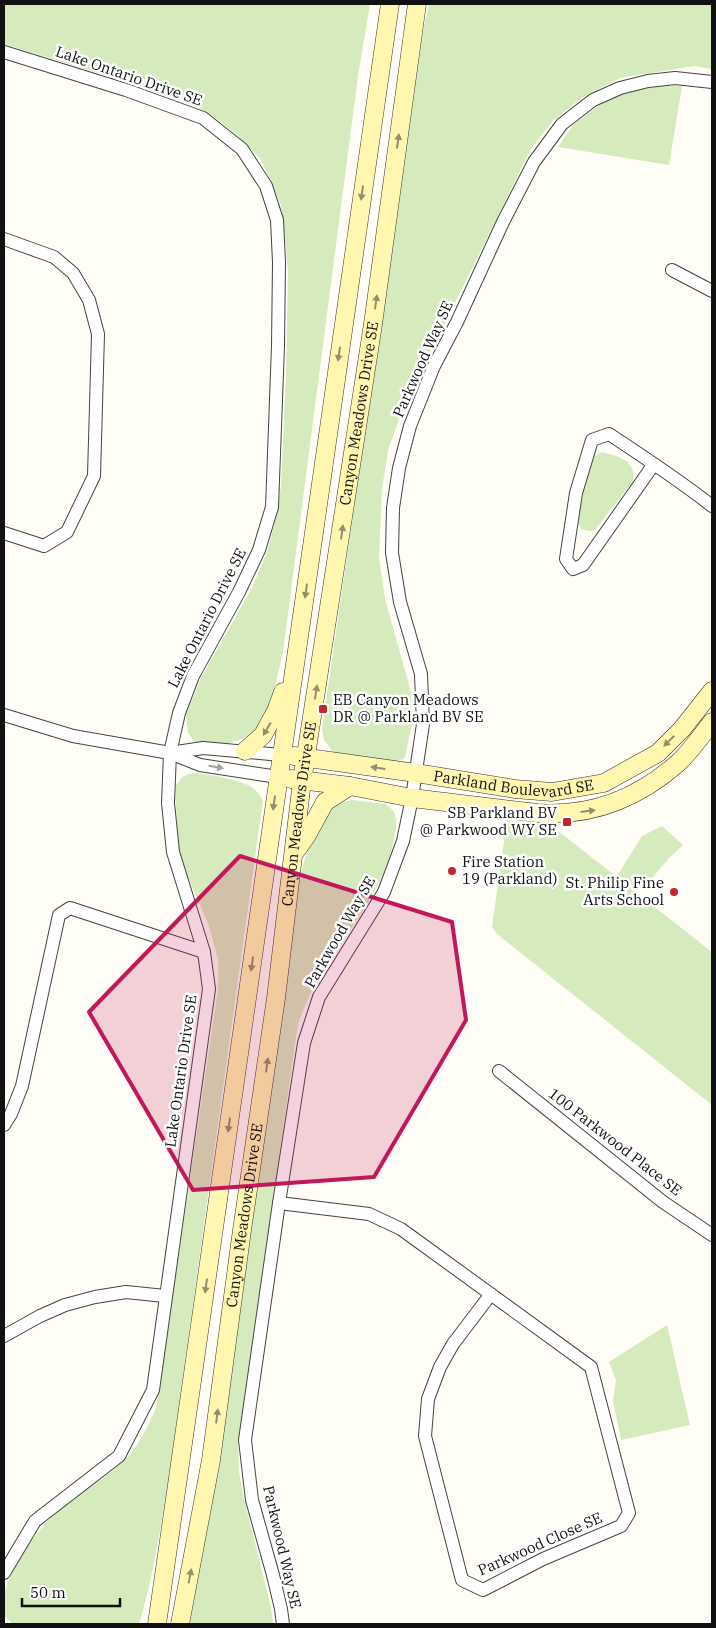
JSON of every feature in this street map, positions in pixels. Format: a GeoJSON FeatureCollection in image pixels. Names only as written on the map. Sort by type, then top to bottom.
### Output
{"type":"FeatureCollection","features":[{"type":"Feature","properties":{"kind":"main road"},"geometry":{"type":"LineString","coordinates":[[380,4],[381,58]]}},
{"type":"Feature","properties":{"kind":"main road","name":"Canyon Meadows Drive SE"},"geometry":{"type":"LineString","coordinates":[[159,1617],[390,4]]}},
{"type":"Feature","properties":{"kind":"main road","name":"Canyon Meadows Drive SE"},"geometry":{"type":"LineString","coordinates":[[180,1624],[211,1460],[240,1240],[276,998],[302,781],[370,343],[417,4]]}},
{"type":"Feature","properties":{"kind":"main road"},"geometry":{"type":"LineString","coordinates":[[245,752],[264,736],[276,711],[297,651]]}},
{"type":"Feature","properties":{"kind":"main road","name":"Parkland Boulevard SE"},"geometry":{"type":"LineString","coordinates":[[281,755],[416,773],[515,789],[552,792],[604,783],[658,753],[695,714],[712,691]]}},
{"type":"Feature","properties":{"kind":"main road","name":"Parkland Boulevard SE"},"geometry":{"type":"LineString","coordinates":[[278,777],[350,786],[412,798],[557,815],[597,810],[642,790],[678,762],[711,725]]}},
{"type":"Feature","properties":{"kind":"main road"},"geometry":{"type":"LineString","coordinates":[[631,769],[642,790]]}},
{"type":"Feature","properties":{"kind":"main road"},"geometry":{"type":"LineString","coordinates":[[293,854],[307,835],[325,802],[350,786]]}},
{"type":"Feature","properties":{"kind":"main road"},"geometry":{"type":"LineString","coordinates":[[151,1624],[159,1617]]}},
{"type":"Feature","properties":{"kind":"street","name":"Lake Ontario Drive SE"},"geometry":{"type":"LineString","coordinates":[[4,52],[126,90],[203,118],[242,149],[266,186],[277,220],[279,262],[272,507],[259,550],[239,592],[193,676],[179,713],[170,753],[168,803],[173,852],[204,952],[209,989],[153,1390],[120,1456],[35,1521],[4,1573]]}},
{"type":"Feature","properties":{"kind":"street","name":"Parkwood Way SE"},"geometry":{"type":"LineString","coordinates":[[283,1624],[275,1584],[252,1500],[245,1440],[304,1043],[319,997],[384,892],[403,841],[412,798],[424,724],[421,674],[398,592],[392,553],[393,508],[399,468],[410,426],[434,366],[534,162],[562,124],[593,100],[620,88],[648,81],[675,78],[712,82]]}},
{"type":"Feature","properties":{"kind":"street"},"geometry":{"type":"LineString","coordinates":[[4,239],[54,257],[73,273],[90,300],[98,334],[94,476],[67,532],[44,546],[4,533]]}},
{"type":"Feature","properties":{"kind":"street"},"geometry":{"type":"LineString","coordinates":[[672,270],[712,291]]}},
{"type":"Feature","properties":{"kind":"street"},"geometry":{"type":"LineString","coordinates":[[654,464],[583,565],[574,569],[566,559],[567,550],[576,492],[592,440],[609,434],[654,464],[712,506]]}},
{"type":"Feature","properties":{"kind":"street"},"geometry":{"type":"LineString","coordinates":[[695,714],[711,725]]}},
{"type":"Feature","properties":{"kind":"street"},"geometry":{"type":"LineString","coordinates":[[4,715],[73,736],[170,753],[200,765],[278,777]]}},
{"type":"Feature","properties":{"kind":"street"},"geometry":{"type":"LineString","coordinates":[[170,753],[202,748],[281,755]]}},
{"type":"Feature","properties":{"kind":"street"},"geometry":{"type":"LineString","coordinates":[[4,1125],[12,1114],[22,1086],[59,916],[70,908],[204,952]]}},
{"type":"Feature","properties":{"kind":"street","name":"100 Parkwood Place SE"},"geometry":{"type":"LineString","coordinates":[[499,1072],[664,1202],[712,1236]]}},
{"type":"Feature","properties":{"kind":"street","name":"Parkwood Close SE"},"geometry":{"type":"LineString","coordinates":[[279,1203],[368,1214],[401,1229],[491,1294],[591,1367],[629,1513],[621,1526],[543,1559],[483,1590],[462,1580],[425,1436],[428,1399],[440,1367],[452,1344],[491,1294]]}},
{"type":"Feature","properties":{"kind":"street"},"geometry":{"type":"LineString","coordinates":[[4,1336],[40,1316],[65,1305],[87,1299],[126,1292],[166,1296]]}},
{"type":"Feature","properties":{"kind":"highlighted area"},"geometry":{"type":"Polygon","coordinates":[[[240,856],[452,922],[466,1020],[374,1177],[193,1190],[89,1012],[240,856]]]}},
{"type":"Feature","properties":{"kind":"green space"},"geometry":{"type":"Polygon","coordinates":[[[4,4],[370,4],[358,76],[283,652],[272,700],[259,726],[244,738],[225,745],[203,745],[194,741],[188,733],[186,715],[201,678],[252,588],[267,552],[275,522],[281,486],[288,272],[281,205],[260,158],[236,134],[212,115],[182,99],[4,44],[4,4]]]}},
{"type":"Feature","properties":{"kind":"green space"},"geometry":{"type":"Polygon","coordinates":[[[429,4],[712,4],[712,69],[694,66],[620,78],[583,97],[553,121],[531,149],[405,404],[388,450],[382,489],[379,558],[385,599],[411,692],[412,723],[405,758],[395,762],[333,752],[324,740],[322,729],[423,31],[429,4]]]}},
{"type":"Feature","properties":{"kind":"green space"},"geometry":{"type":"Polygon","coordinates":[[[655,85],[682,86],[669,165],[558,147],[573,125],[601,104],[618,94],[655,85]]]}},
{"type":"Feature","properties":{"kind":"green space"},"geometry":{"type":"Polygon","coordinates":[[[602,452],[614,455],[629,464],[632,469],[633,481],[595,530],[589,531],[581,529],[577,522],[590,460],[602,452]]]}},
{"type":"Feature","properties":{"kind":"green space"},"geometry":{"type":"Polygon","coordinates":[[[192,773],[230,779],[250,786],[263,800],[168,1483],[152,1572],[139,1624],[13,1624],[4,1616],[4,1597],[12,1573],[27,1547],[54,1514],[123,1462],[141,1438],[156,1408],[218,989],[218,960],[209,926],[179,856],[175,787],[182,777],[192,773]]]}},
{"type":"Feature","properties":{"kind":"green space"},"geometry":{"type":"Polygon","coordinates":[[[352,800],[386,804],[395,815],[395,833],[389,857],[375,891],[320,975],[298,1024],[238,1441],[239,1472],[244,1499],[271,1607],[273,1624],[189,1624],[296,893],[312,837],[322,817],[333,806],[352,800]]]}},
{"type":"Feature","properties":{"kind":"green space"},"geometry":{"type":"Polygon","coordinates":[[[507,820],[548,823],[712,952],[712,1105],[497,934],[492,927],[507,820]]]}},
{"type":"Feature","properties":{"kind":"green space"},"geometry":{"type":"Polygon","coordinates":[[[662,826],[683,845],[648,883],[633,885],[617,876],[642,836],[662,826]]]}},
{"type":"Feature","properties":{"kind":"green space"},"geometry":{"type":"Polygon","coordinates":[[[667,1325],[690,1425],[621,1440],[613,1401],[616,1380],[609,1362],[667,1325]]]}},
{"type":"Feature","properties":{"kind":"place","name":"EB Canyon Meadows DR @ Parkland BV SE"},"geometry":{"type":"Point","coordinates":[323,709]}},
{"type":"Feature","properties":{"kind":"place","name":"SB Parkland BV @ Parkwood WY SE"},"geometry":{"type":"Point","coordinates":[567,822]}},
{"type":"Feature","properties":{"kind":"place","name":"Fire Station 19 (Parkland)"},"geometry":{"type":"Point","coordinates":[452,871]}},
{"type":"Feature","properties":{"kind":"place","name":"St. Philip Fine Arts School"},"geometry":{"type":"Point","coordinates":[674,892]}}]}
